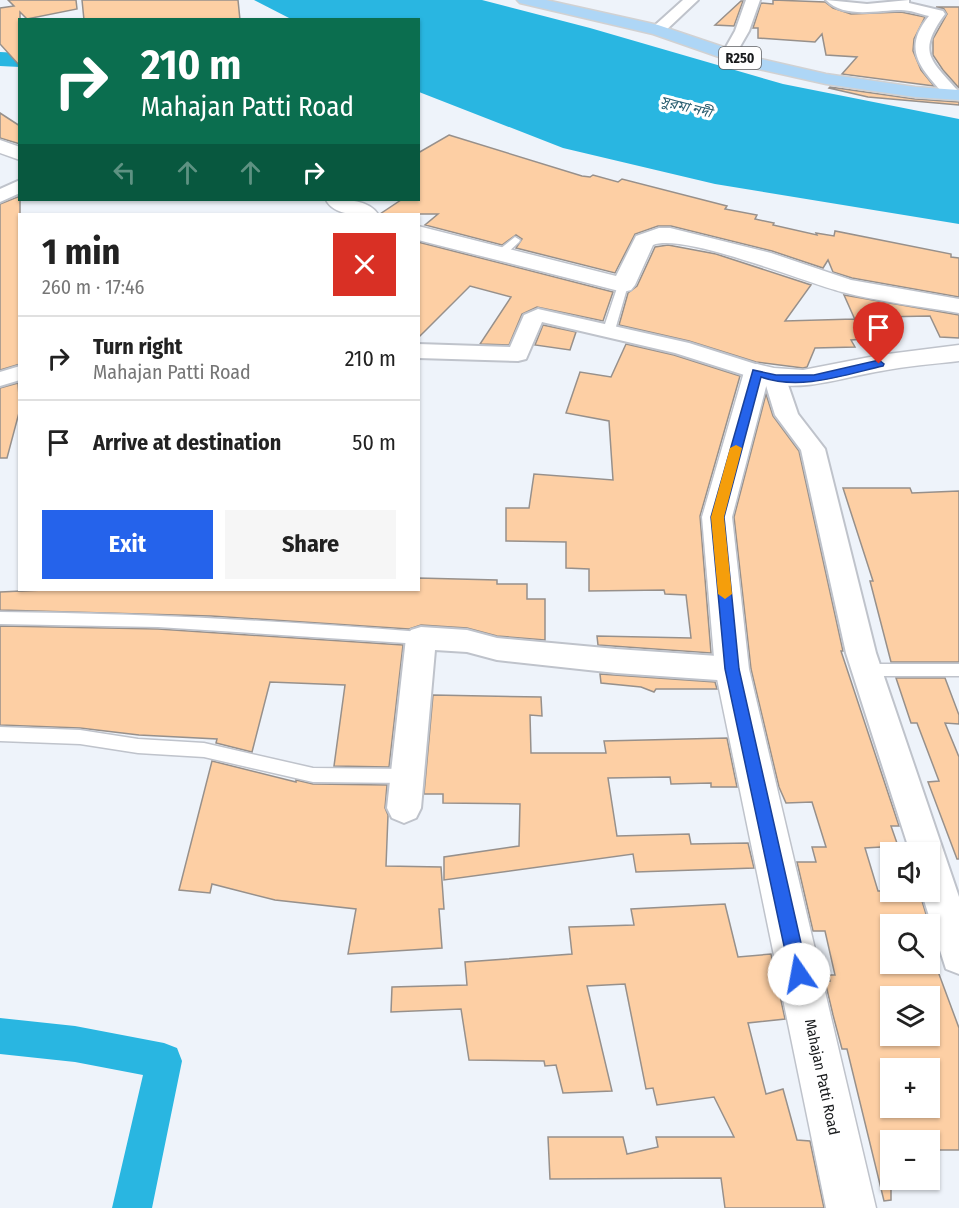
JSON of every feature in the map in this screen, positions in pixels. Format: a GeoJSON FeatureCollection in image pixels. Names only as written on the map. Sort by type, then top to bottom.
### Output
{"type":"FeatureCollection","features":[{"type":"Feature","properties":{"kind":"main road","name":"R250"},"geometry":{"type":"LineString","coordinates":[[525,0],[658,30],[751,62],[826,79],[956,95]]}},
{"type":"Feature","properties":{"kind":"street"},"geometry":{"type":"LineString","coordinates":[[658,30],[690,0]]}},
{"type":"Feature","properties":{"kind":"street"},"geometry":{"type":"LineString","coordinates":[[729,54],[742,31],[753,0]]}},
{"type":"Feature","properties":{"kind":"street"},"geometry":{"type":"LineString","coordinates":[[833,0],[840,5],[903,3],[938,14],[921,40],[920,48],[924,59],[956,95]]}},
{"type":"Feature","properties":{"kind":"street"},"geometry":{"type":"LineString","coordinates":[[0,146],[18,153]]}},
{"type":"Feature","properties":{"kind":"street"},"geometry":{"type":"LineString","coordinates":[[0,197],[18,186]]}},
{"type":"Feature","properties":{"kind":"street"},"geometry":{"type":"LineString","coordinates":[[338,201],[365,213]]}},
{"type":"Feature","properties":{"kind":"street"},"geometry":{"type":"LineString","coordinates":[[420,233],[507,248],[623,285],[645,241],[659,235],[670,235],[763,258],[847,286],[959,306]]}},
{"type":"Feature","properties":{"kind":"street"},"geometry":{"type":"LineString","coordinates":[[420,351],[518,354],[532,320],[538,315],[681,348],[766,376],[814,379],[879,364],[959,353]]}},
{"type":"Feature","properties":{"kind":"street"},"geometry":{"type":"LineString","coordinates":[[0,379],[18,374]]}},
{"type":"Feature","properties":{"kind":"street"},"geometry":{"type":"LineString","coordinates":[[766,376],[787,415],[813,449],[861,653],[924,842]]}},
{"type":"Feature","properties":{"kind":"street","name":"Mahajan Patti Road"},"geometry":{"type":"LineString","coordinates":[[766,376],[717,517],[732,669],[851,1208]]}},
{"type":"Feature","properties":{"kind":"street"},"geometry":{"type":"LineString","coordinates":[[404,808],[421,638],[467,641],[497,649],[616,662],[732,669]]}},
{"type":"Feature","properties":{"kind":"street"},"geometry":{"type":"LineString","coordinates":[[940,883],[952,909],[959,956]]}},
{"type":"Feature","properties":{"kind":"lane"},"geometry":{"type":"LineString","coordinates":[[609,330],[623,285]]}},
{"type":"Feature","properties":{"kind":"lane"},"geometry":{"type":"LineString","coordinates":[[0,618],[93,617],[271,626],[421,638]]}},
{"type":"Feature","properties":{"kind":"lane"},"geometry":{"type":"LineString","coordinates":[[868,670],[959,670]]}},
{"type":"Feature","properties":{"kind":"lane"},"geometry":{"type":"LineString","coordinates":[[0,734],[80,737],[138,746],[204,750],[313,775],[408,776]]}},
{"type":"Feature","properties":{"kind":"water","name":"সুরমা নদী"},"geometry":{"type":"Polygon","coordinates":[[[254,0],[482,0],[590,28],[783,84],[959,119],[959,224],[715,184],[563,148],[420,92],[420,18],[289,18],[254,0]]]}},
{"type":"Feature","properties":{"kind":"building"},"geometry":{"type":"Polygon","coordinates":[[[8,0],[76,0],[77,9],[32,18],[26,18],[20,12],[18,64],[0,44],[0,8],[14,6],[8,0]]]}},
{"type":"Feature","properties":{"kind":"building"},"geometry":{"type":"Polygon","coordinates":[[[82,0],[238,0],[240,18],[84,18],[82,0]]]}},
{"type":"Feature","properties":{"kind":"building"},"geometry":{"type":"Polygon","coordinates":[[[773,0],[825,2],[833,8],[851,14],[901,12],[925,17],[914,39],[913,51],[921,70],[934,86],[842,74],[857,57],[826,55],[822,34],[815,42],[758,38],[758,28],[753,28],[761,3],[773,4],[773,0]]]}},
{"type":"Feature","properties":{"kind":"building"},"geometry":{"type":"Polygon","coordinates":[[[743,1],[734,26],[715,25],[743,1]]]}},
{"type":"Feature","properties":{"kind":"building"},"geometry":{"type":"Polygon","coordinates":[[[936,7],[959,7],[959,88],[933,55],[933,39],[947,14],[944,9],[936,7]]]}},
{"type":"Feature","properties":{"kind":"building"},"geometry":{"type":"Polygon","coordinates":[[[830,87],[915,99],[959,102],[959,105],[868,97],[830,87]]]}},
{"type":"Feature","properties":{"kind":"building"},"geometry":{"type":"Polygon","coordinates":[[[0,113],[18,125],[18,143],[0,138],[0,113]]]}},
{"type":"Feature","properties":{"kind":"building"},"geometry":{"type":"Polygon","coordinates":[[[449,135],[582,176],[593,175],[618,182],[622,179],[727,206],[725,209],[757,215],[755,219],[774,223],[773,225],[817,235],[816,233],[834,236],[835,231],[951,254],[951,257],[959,258],[959,297],[852,278],[833,272],[828,260],[823,268],[772,251],[671,226],[658,226],[635,234],[615,273],[516,248],[522,239],[516,235],[502,245],[425,225],[438,214],[382,213],[400,201],[420,201],[420,152],[449,135]]]}},
{"type":"Feature","properties":{"kind":"building"},"geometry":{"type":"Polygon","coordinates":[[[18,197],[18,201],[20,201],[20,213],[18,213],[18,365],[0,370],[0,204],[18,197]]]}},
{"type":"Feature","properties":{"kind":"building"},"geometry":{"type":"Polygon","coordinates":[[[420,243],[613,292],[603,321],[537,307],[522,314],[509,345],[480,344],[511,297],[470,286],[420,336],[420,243]]]}},
{"type":"Feature","properties":{"kind":"building"},"geometry":{"type":"Polygon","coordinates":[[[668,245],[716,254],[811,285],[785,321],[854,319],[856,322],[844,295],[959,315],[959,338],[940,337],[930,316],[879,317],[882,324],[857,324],[864,339],[851,340],[855,347],[815,348],[807,367],[803,368],[756,362],[689,341],[619,325],[628,293],[637,286],[655,247],[668,245]]]}},
{"type":"Feature","properties":{"kind":"building"},"geometry":{"type":"Polygon","coordinates":[[[543,325],[576,332],[570,350],[535,345],[543,325]]]}},
{"type":"Feature","properties":{"kind":"building"},"geometry":{"type":"Polygon","coordinates":[[[626,344],[674,355],[740,376],[700,516],[711,653],[598,645],[597,636],[691,638],[686,595],[665,594],[664,590],[589,591],[589,569],[566,568],[566,542],[506,541],[506,508],[529,508],[534,474],[613,480],[609,421],[566,413],[580,372],[611,377],[626,344]]]}},
{"type":"Feature","properties":{"kind":"building"},"geometry":{"type":"Polygon","coordinates":[[[18,383],[18,417],[7,458],[0,458],[0,388],[18,383]]]}},
{"type":"Feature","properties":{"kind":"building"},"geometry":{"type":"Polygon","coordinates":[[[766,394],[773,416],[799,451],[843,651],[841,651],[899,826],[891,826],[897,842],[880,842],[880,847],[865,848],[878,891],[880,891],[880,902],[922,902],[926,914],[880,914],[880,974],[939,974],[959,1028],[959,1150],[940,1150],[940,1130],[880,1130],[880,1185],[847,1049],[842,1049],[825,981],[830,981],[828,975],[835,975],[825,931],[813,931],[797,862],[816,862],[812,847],[826,847],[812,802],[786,803],[779,787],[751,669],[734,517],[766,394]]]}},
{"type":"Feature","properties":{"kind":"building"},"geometry":{"type":"Polygon","coordinates":[[[843,488],[910,488],[912,493],[959,491],[959,662],[891,662],[870,581],[873,581],[843,488]]]}},
{"type":"Feature","properties":{"kind":"building"},"geometry":{"type":"Polygon","coordinates":[[[420,578],[497,580],[497,584],[527,584],[527,599],[545,599],[545,640],[497,636],[467,628],[421,625],[409,629],[211,616],[0,610],[0,592],[420,591],[420,578]]]}},
{"type":"Feature","properties":{"kind":"building"},"geometry":{"type":"Polygon","coordinates":[[[0,626],[158,629],[403,645],[389,767],[334,766],[345,685],[270,682],[252,752],[216,743],[217,739],[139,735],[80,728],[0,725],[0,626]]]}},
{"type":"Feature","properties":{"kind":"building"},"geometry":{"type":"Polygon","coordinates":[[[600,674],[715,682],[717,689],[656,689],[654,692],[641,687],[601,683],[600,674]]]}},
{"type":"Feature","properties":{"kind":"building"},"geometry":{"type":"Polygon","coordinates":[[[896,678],[945,678],[959,715],[959,724],[945,723],[959,757],[959,859],[957,859],[928,782],[939,781],[917,723],[911,723],[896,678]]]}},
{"type":"Feature","properties":{"kind":"building"},"geometry":{"type":"Polygon","coordinates":[[[433,695],[541,697],[542,716],[530,715],[531,753],[606,753],[604,741],[727,738],[737,787],[711,787],[711,783],[671,784],[670,777],[608,778],[617,836],[689,834],[691,844],[748,843],[754,868],[636,872],[633,854],[444,880],[444,857],[519,846],[520,804],[443,803],[443,794],[424,794],[433,695]]]}},
{"type":"Feature","properties":{"kind":"building"},"geometry":{"type":"Polygon","coordinates":[[[212,761],[296,782],[296,780],[313,784],[387,785],[386,866],[441,867],[444,909],[439,909],[442,948],[348,954],[356,909],[275,900],[212,884],[210,893],[179,890],[212,761]]]}},
{"type":"Feature","properties":{"kind":"building"},"geometry":{"type":"Polygon","coordinates":[[[725,904],[738,957],[771,954],[785,1019],[748,1023],[766,1094],[783,1089],[797,1140],[810,1141],[824,1208],[725,1208],[721,1178],[550,1179],[548,1137],[623,1137],[627,1154],[658,1147],[656,1137],[734,1137],[714,1097],[657,1105],[653,1088],[646,1089],[625,984],[587,986],[612,1091],[563,1093],[556,1065],[545,1066],[544,1061],[469,1060],[461,1009],[391,1012],[392,987],[467,985],[465,962],[572,954],[569,927],[634,925],[631,909],[725,904]]]}},
{"type":"Feature","properties":{"kind":"building"},"geometry":{"type":"Polygon","coordinates":[[[881,1190],[891,1190],[891,1200],[884,1201],[881,1190]]]}},
{"type":"Feature","properties":{"kind":"waterway"},"geometry":{"type":"LineString","coordinates":[[0,59],[18,60]]}},
{"type":"Feature","properties":{"kind":"waterway"},"geometry":{"type":"LineString","coordinates":[[0,1036],[75,1044],[164,1061],[132,1208]]}},
{"type":"Feature","properties":{"kind":"slow traffic"},"geometry":{"type":"LineString","coordinates":[[725,594],[717,517],[736,448]]}},
{"type":"Feature","properties":{"kind":"route"},"geometry":{"type":"LineString","coordinates":[[799,974],[732,669],[717,517],[757,372],[775,379],[814,379],[879,364]]}}]}
